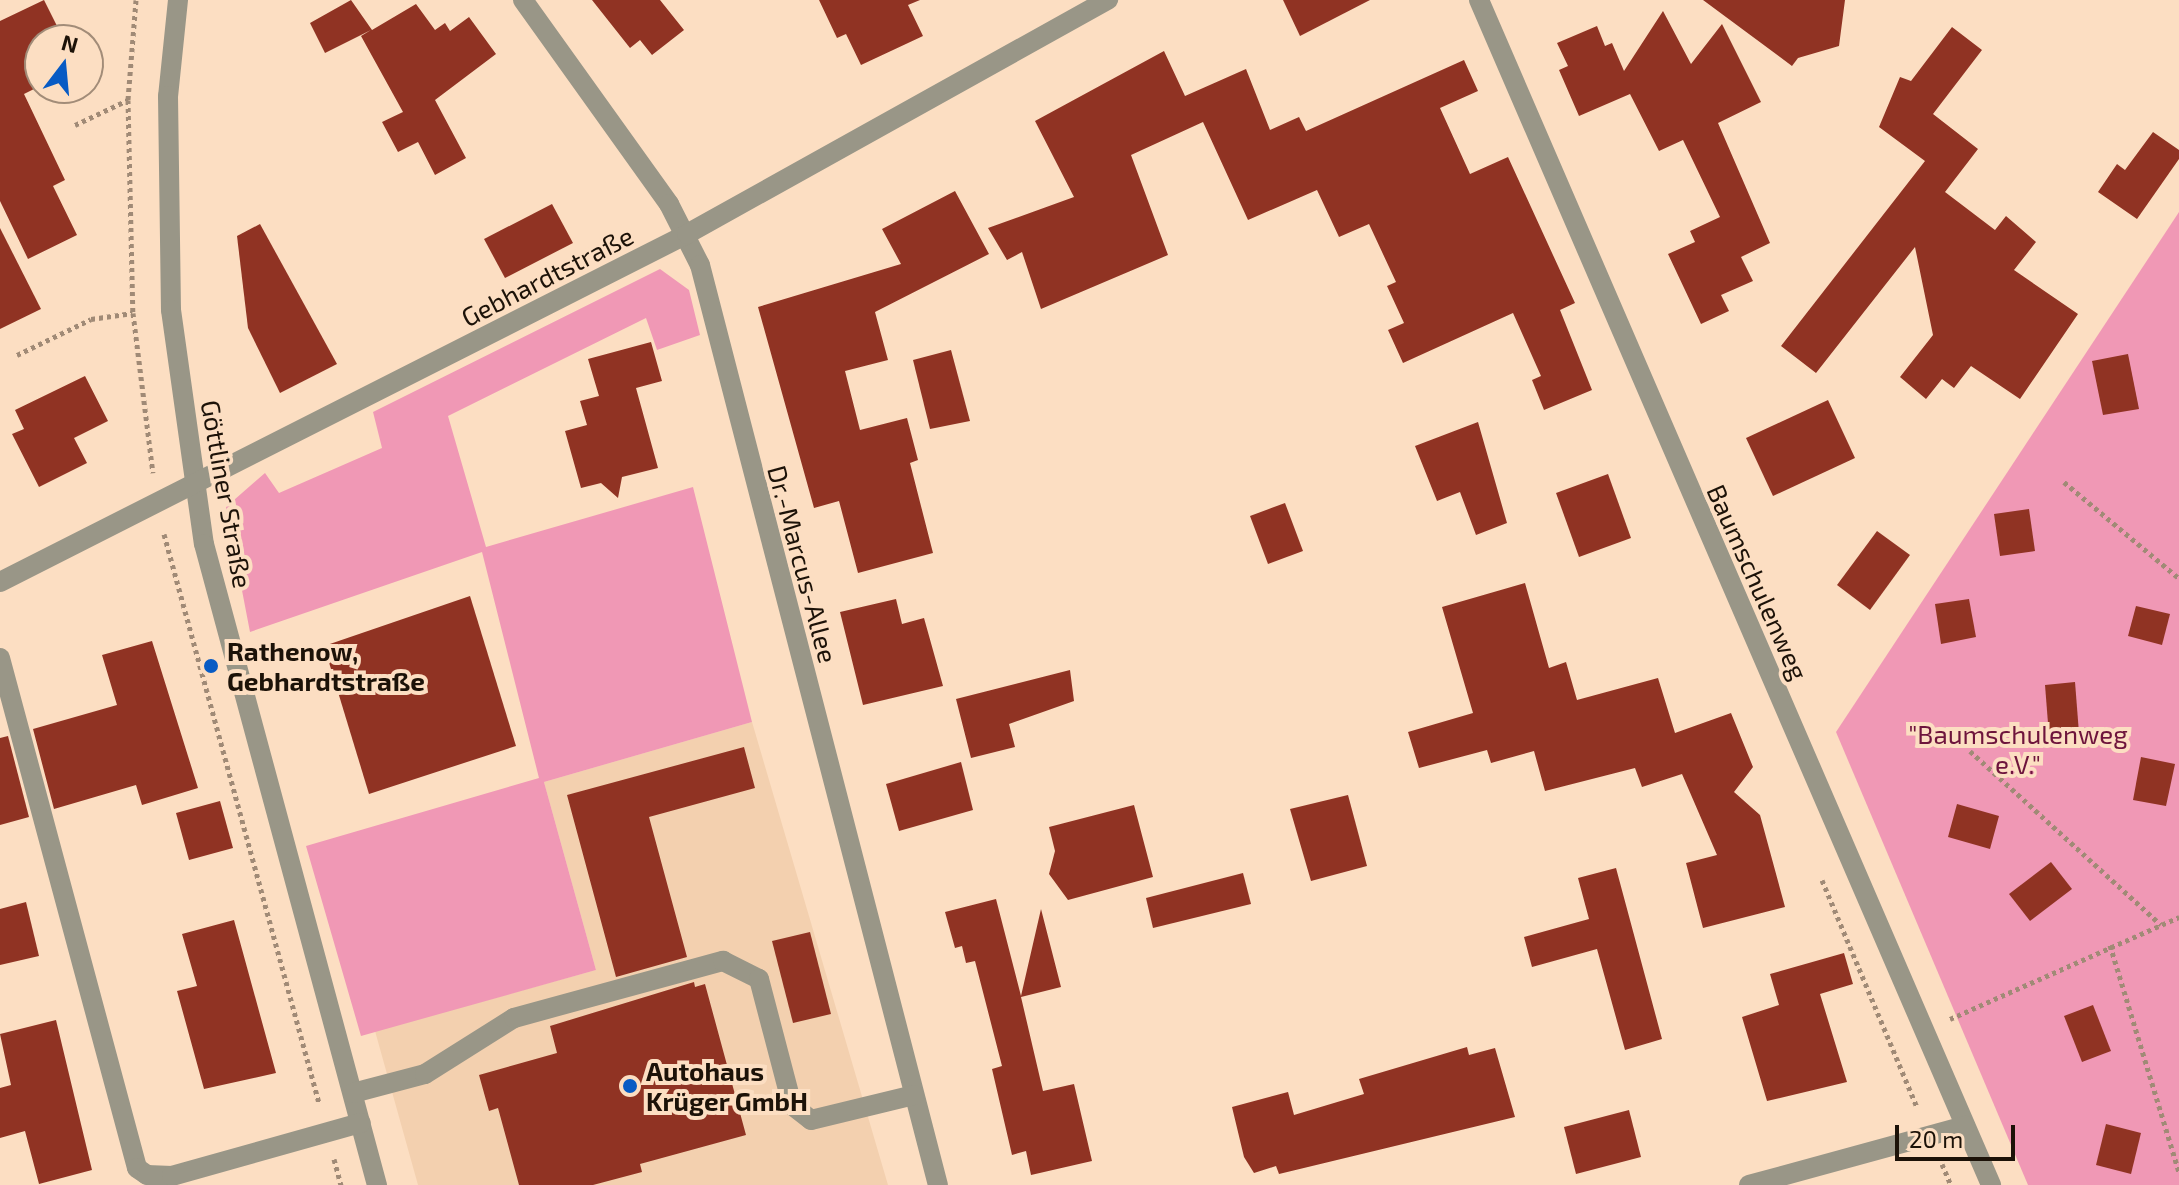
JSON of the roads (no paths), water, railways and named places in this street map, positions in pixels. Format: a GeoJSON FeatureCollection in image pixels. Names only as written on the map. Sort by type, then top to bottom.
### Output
{"type":"FeatureCollection","features":[{"type":"Feature","properties":{"kind":"street","name":"Göttliner Straße"},"geometry":{"type":"LineString","coordinates":[[178,0],[168,96],[171,310],[204,544],[377,1185]]}},
{"type":"Feature","properties":{"kind":"street","name":"Dr.-Marcus-Allee"},"geometry":{"type":"LineString","coordinates":[[523,0],[687,234],[700,265],[938,1185]]}},
{"type":"Feature","properties":{"kind":"street","name":"Gebhardtstraße"},"geometry":{"type":"LineString","coordinates":[[0,582],[687,234],[1108,0]]}},
{"type":"Feature","properties":{"kind":"street","name":"Baumschulenweg"},"geometry":{"type":"LineString","coordinates":[[1479,0],[1991,1185]]}},
{"type":"Feature","properties":{"kind":"street"},"geometry":{"type":"LineString","coordinates":[[0,658],[137,1168],[147,1175],[172,1176],[361,1123]]}},
{"type":"Feature","properties":{"kind":"street"},"geometry":{"type":"LineString","coordinates":[[353,1093],[425,1074],[514,1018],[723,961],[759,979],[792,1105],[811,1120],[914,1095]]}},
{"type":"Feature","properties":{"kind":"street"},"geometry":{"type":"LineString","coordinates":[[1749,1185],[1965,1126]]}},
{"type":"Feature","properties":{"kind":"place","name":"Rathenow, Gebhardtstraße"},"geometry":{"type":"Point","coordinates":[211,666]}},
{"type":"Feature","properties":{"kind":"place","name":"Autohaus Krüger GmbH"},"geometry":{"type":"Point","coordinates":[630,1086]}},
{"type":"Feature","properties":{"kind":"park label","name":"\"Baumschulenweg e.V.\""},"geometry":{"type":"Point","coordinates":[2018,749]}}]}
